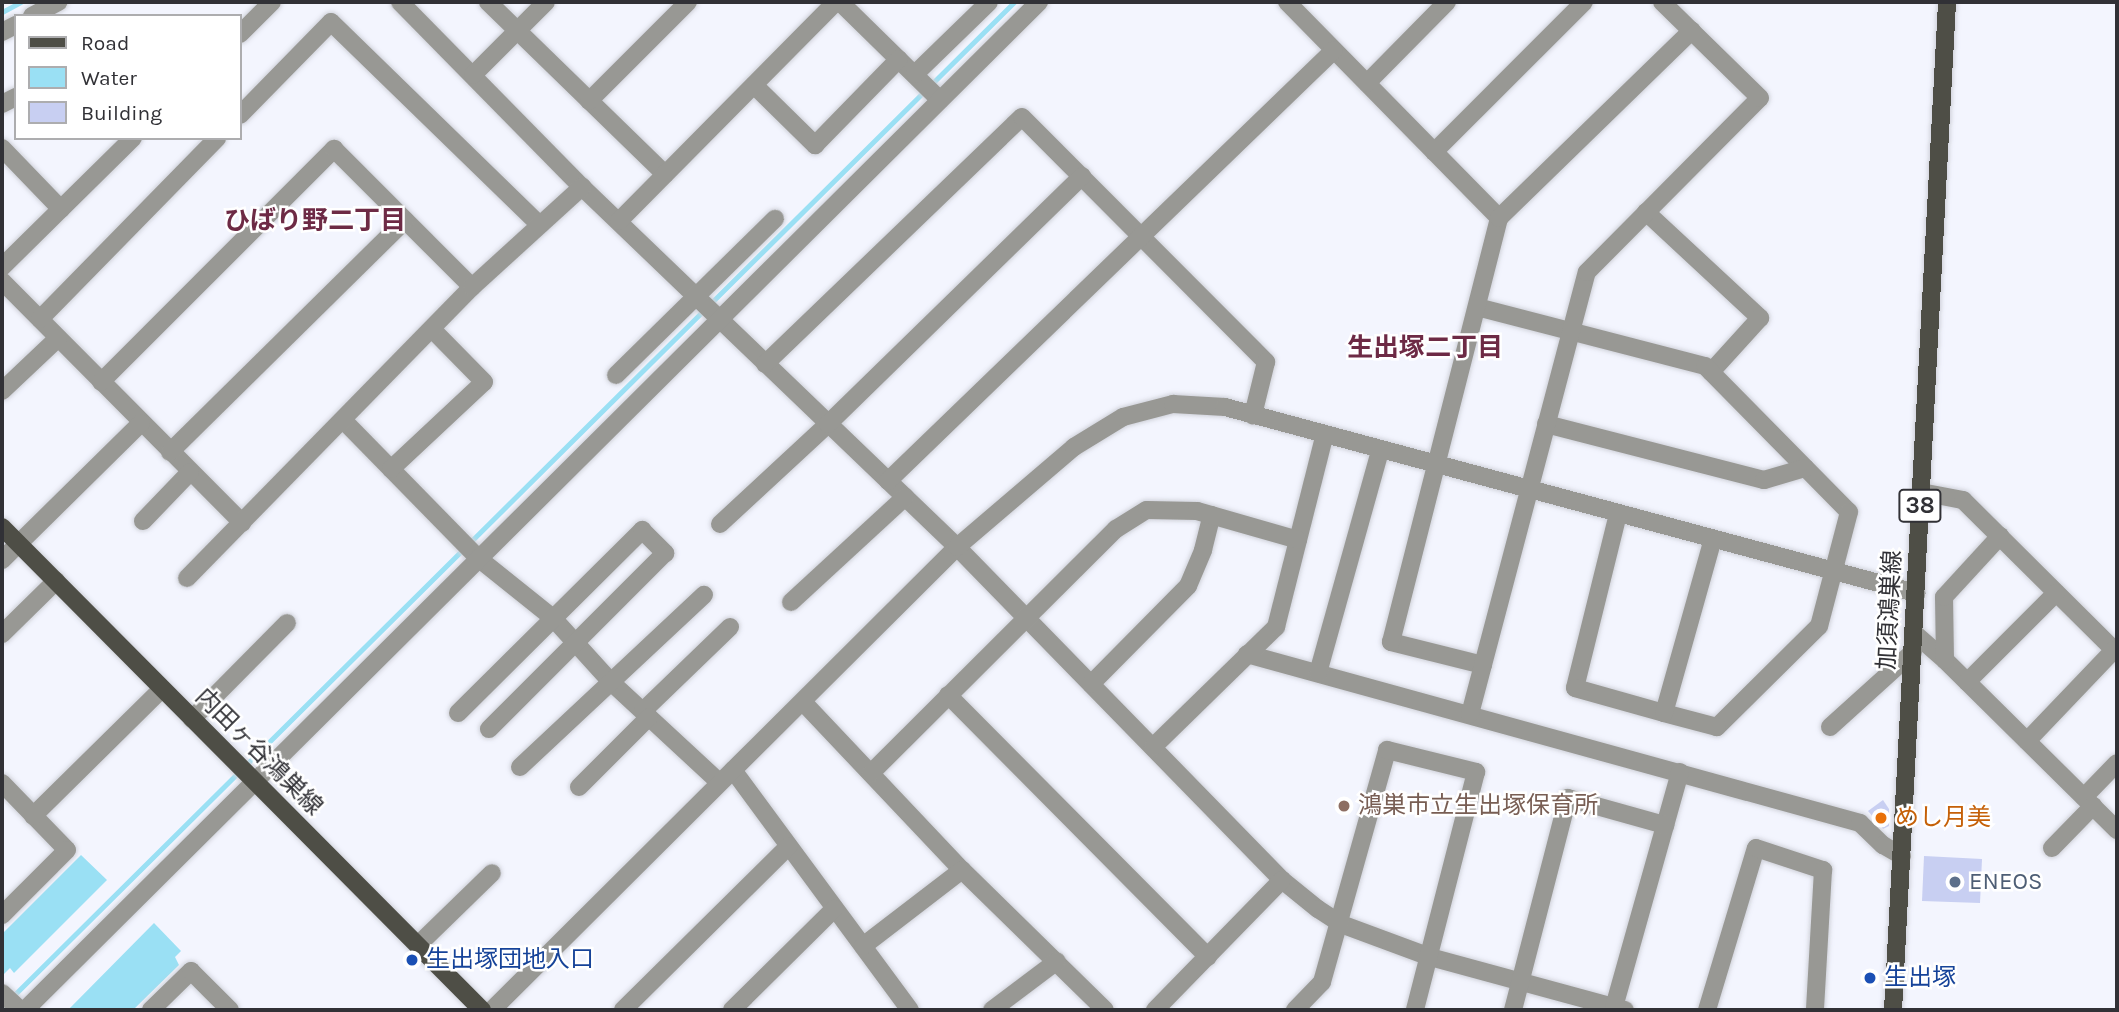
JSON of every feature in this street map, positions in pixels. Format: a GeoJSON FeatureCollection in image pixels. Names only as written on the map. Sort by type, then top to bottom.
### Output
{"type":"FeatureCollection","features":[{"type":"Feature","properties":{"kind":"main road","name":"加須鴻巣線"},"geometry":{"type":"LineString","coordinates":[[1893,1010],[1947,2]]}},
{"type":"Feature","properties":{"kind":"main road","name":"内田ヶ谷鴻巣線"},"geometry":{"type":"LineString","coordinates":[[2,527],[482,1010]]}},
{"type":"Feature","properties":{"kind":"street"},"geometry":{"type":"LineString","coordinates":[[36,14],[58,2]]}},
{"type":"Feature","properties":{"kind":"street"},"geometry":{"type":"LineString","coordinates":[[242,32],[272,2]]}},
{"type":"Feature","properties":{"kind":"street"},"geometry":{"type":"LineString","coordinates":[[400,2],[582,187],[957,547],[1282,880],[1341,924],[1430,957],[1619,1009],[1680,772]]}},
{"type":"Feature","properties":{"kind":"street"},"geometry":{"type":"LineString","coordinates":[[488,2],[665,174]]}},
{"type":"Feature","properties":{"kind":"street"},"geometry":{"type":"LineString","coordinates":[[473,75],[547,2]]}},
{"type":"Feature","properties":{"kind":"street"},"geometry":{"type":"LineString","coordinates":[[589,101],[688,2]]}},
{"type":"Feature","properties":{"kind":"street"},"geometry":{"type":"LineString","coordinates":[[619,221],[838,2],[940,100]]}},
{"type":"Feature","properties":{"kind":"street"},"geometry":{"type":"LineString","coordinates":[[915,75],[989,2]]}},
{"type":"Feature","properties":{"kind":"street"},"geometry":{"type":"LineString","coordinates":[[25,1010],[1039,2]]}},
{"type":"Feature","properties":{"kind":"street"},"geometry":{"type":"LineString","coordinates":[[1367,83],[1447,2]]}},
{"type":"Feature","properties":{"kind":"street"},"geometry":{"type":"LineString","coordinates":[[1434,152],[1584,2]]}},
{"type":"Feature","properties":{"kind":"street"},"geometry":{"type":"LineString","coordinates":[[1470,714],[1527,490],[1587,272],[1760,98],[1662,2]]}},
{"type":"Feature","properties":{"kind":"street"},"geometry":{"type":"LineString","coordinates":[[1298,6],[1334,50],[1499,219]]}},
{"type":"Feature","properties":{"kind":"street"},"geometry":{"type":"LineString","coordinates":[[242,113],[331,22],[540,225]]}},
{"type":"Feature","properties":{"kind":"street"},"geometry":{"type":"LineString","coordinates":[[1483,665],[1391,642],[1499,219],[1692,30]]}},
{"type":"Feature","properties":{"kind":"street"},"geometry":{"type":"LineString","coordinates":[[888,481],[1334,50]]}},
{"type":"Feature","properties":{"kind":"street"},"geometry":{"type":"LineString","coordinates":[[754,85],[815,145],[900,59]]}},
{"type":"Feature","properties":{"kind":"street"},"geometry":{"type":"LineString","coordinates":[[765,364],[1022,117],[1266,362],[1253,415]]}},
{"type":"Feature","properties":{"kind":"street"},"geometry":{"type":"LineString","coordinates":[[2,267],[131,140]]}},
{"type":"Feature","properties":{"kind":"street"},"geometry":{"type":"LineString","coordinates":[[40,319],[215,140]]}},
{"type":"Feature","properties":{"kind":"street"},"geometry":{"type":"LineString","coordinates":[[2,148],[61,209]]}},
{"type":"Feature","properties":{"kind":"street"},"geometry":{"type":"LineString","coordinates":[[101,382],[334,149],[472,287]]}},
{"type":"Feature","properties":{"kind":"street"},"geometry":{"type":"LineString","coordinates":[[720,524],[828,424],[1082,176]]}},
{"type":"Feature","properties":{"kind":"street"},"geometry":{"type":"LineString","coordinates":[[187,578],[472,287],[582,187]]}},
{"type":"Feature","properties":{"kind":"street"},"geometry":{"type":"LineString","coordinates":[[1646,212],[1760,318],[1711,372]]}},
{"type":"Feature","properties":{"kind":"street"},"geometry":{"type":"LineString","coordinates":[[616,375],[775,219]]}},
{"type":"Feature","properties":{"kind":"street"},"geometry":{"type":"LineString","coordinates":[[170,452],[405,220]]}},
{"type":"Feature","properties":{"kind":"street"},"geometry":{"type":"LineString","coordinates":[[2,281],[242,523]]}},
{"type":"Feature","properties":{"kind":"street"},"geometry":{"type":"LineString","coordinates":[[1477,307],[1705,366],[1849,512],[1819,626],[1717,727],[1575,688],[1618,514]]}},
{"type":"Feature","properties":{"kind":"street"},"geometry":{"type":"LineString","coordinates":[[391,469],[484,382],[432,329]]}},
{"type":"Feature","properties":{"kind":"street"},"geometry":{"type":"LineString","coordinates":[[2,391],[58,338]]}},
{"type":"Feature","properties":{"kind":"street"},"geometry":{"type":"LineString","coordinates":[[492,1010],[957,547],[1074,447],[1123,417],[1173,404],[1225,407],[1324,437],[1438,464],[1916,593]]}},
{"type":"Feature","properties":{"kind":"street"},"geometry":{"type":"LineString","coordinates":[[343,420],[478,558],[553,618],[577,641],[611,682],[646,714],[726,776],[789,846],[910,1010]]}},
{"type":"Feature","properties":{"kind":"street"},"geometry":{"type":"LineString","coordinates":[[2,560],[141,423]]}},
{"type":"Feature","properties":{"kind":"street"},"geometry":{"type":"LineString","coordinates":[[1546,424],[1764,480],[1805,468]]}},
{"type":"Feature","properties":{"kind":"street"},"geometry":{"type":"LineString","coordinates":[[1153,747],[1276,627],[1324,437]]}},
{"type":"Feature","properties":{"kind":"street"},"geometry":{"type":"LineString","coordinates":[[1318,673],[1380,451]]}},
{"type":"Feature","properties":{"kind":"street"},"geometry":{"type":"LineString","coordinates":[[143,521],[190,472]]}},
{"type":"Feature","properties":{"kind":"street"},"geometry":{"type":"LineString","coordinates":[[1921,492],[1964,500],[2116,652],[2027,741]]}},
{"type":"Feature","properties":{"kind":"street"},"geometry":{"type":"LineString","coordinates":[[791,602],[905,496]]}},
{"type":"Feature","properties":{"kind":"street"},"geometry":{"type":"LineString","coordinates":[[871,774],[1025,616],[1116,530],[1147,510],[1197,511],[1298,540]]}},
{"type":"Feature","properties":{"kind":"street"},"geometry":{"type":"LineString","coordinates":[[1091,684],[1188,586],[1203,550],[1212,515]]}},
{"type":"Feature","properties":{"kind":"street"},"geometry":{"type":"LineString","coordinates":[[458,713],[642,530],[665,553],[489,729]]}},
{"type":"Feature","properties":{"kind":"street"},"geometry":{"type":"LineString","coordinates":[[1945,660],[1944,597],[2000,536]]}},
{"type":"Feature","properties":{"kind":"street"},"geometry":{"type":"LineString","coordinates":[[1664,713],[1713,539]]}},
{"type":"Feature","properties":{"kind":"street"},"geometry":{"type":"LineString","coordinates":[[2,634],[56,582]]}},
{"type":"Feature","properties":{"kind":"street"},"geometry":{"type":"LineString","coordinates":[[1967,681],[2056,593]]}},
{"type":"Feature","properties":{"kind":"street"},"geometry":{"type":"LineString","coordinates":[[520,767],[704,595]]}},
{"type":"Feature","properties":{"kind":"street"},"geometry":{"type":"LineString","coordinates":[[192,719],[286,623]]}},
{"type":"Feature","properties":{"kind":"street"},"geometry":{"type":"LineString","coordinates":[[579,787],[730,627]]}},
{"type":"Feature","properties":{"kind":"street"},"geometry":{"type":"LineString","coordinates":[[1914,633],[1967,681],[2117,830]]}},
{"type":"Feature","properties":{"kind":"street"},"geometry":{"type":"LineString","coordinates":[[1830,727],[1913,652]]}},
{"type":"Feature","properties":{"kind":"street"},"geometry":{"type":"LineString","coordinates":[[1247,654],[1860,823],[1883,845],[1902,856]]}},
{"type":"Feature","properties":{"kind":"street"},"geometry":{"type":"LineString","coordinates":[[33,816],[162,689]]}},
{"type":"Feature","properties":{"kind":"street"},"geometry":{"type":"LineString","coordinates":[[948,695],[1208,957]]}},
{"type":"Feature","properties":{"kind":"street"},"geometry":{"type":"LineString","coordinates":[[803,702],[962,870],[1105,1010]]}},
{"type":"Feature","properties":{"kind":"street"},"geometry":{"type":"LineString","coordinates":[[1294,1010],[1322,982],[1341,924],[1387,750],[1476,772],[1415,1010]]}},
{"type":"Feature","properties":{"kind":"street"},"geometry":{"type":"LineString","coordinates":[[2052,848],[2117,763]]}},
{"type":"Feature","properties":{"kind":"street"},"geometry":{"type":"LineString","coordinates":[[2,783],[66,850],[2,915]]}},
{"type":"Feature","properties":{"kind":"street"},"geometry":{"type":"LineString","coordinates":[[1513,1010],[1568,798],[1665,825]]}},
{"type":"Feature","properties":{"kind":"street"},"geometry":{"type":"LineString","coordinates":[[623,1010],[789,846]]}},
{"type":"Feature","properties":{"kind":"street"},"geometry":{"type":"LineString","coordinates":[[1707,1010],[1756,848],[1823,870],[1815,1010]]}},
{"type":"Feature","properties":{"kind":"street"},"geometry":{"type":"LineString","coordinates":[[863,946],[962,870]]}},
{"type":"Feature","properties":{"kind":"street"},"geometry":{"type":"LineString","coordinates":[[418,945],[492,873]]}},
{"type":"Feature","properties":{"kind":"street"},"geometry":{"type":"LineString","coordinates":[[1155,1010],[1282,880]]}},
{"type":"Feature","properties":{"kind":"street"},"geometry":{"type":"LineString","coordinates":[[732,1010],[834,909]]}},
{"type":"Feature","properties":{"kind":"street"},"geometry":{"type":"LineString","coordinates":[[992,1010],[1057,961]]}},
{"type":"Feature","properties":{"kind":"street"},"geometry":{"type":"LineString","coordinates":[[151,1010],[191,971],[230,1010]]}},
{"type":"Feature","properties":{"kind":"street"},"geometry":{"type":"LineString","coordinates":[[2,993],[20,1010]]}},
{"type":"Feature","properties":{"kind":"water"},"geometry":{"type":"Polygon","coordinates":[[[81,855],[107,880],[14,973],[10,968],[2,976],[2,934],[81,855]]]}},
{"type":"Feature","properties":{"kind":"water"},"geometry":{"type":"Polygon","coordinates":[[[154,923],[181,951],[175,957],[179,965],[133,1010],[68,1010],[154,923]]]}},
{"type":"Feature","properties":{"kind":"building"},"geometry":{"type":"Polygon","coordinates":[[[1883,800],[1889,809],[1889,826],[1883,829],[1868,811],[1883,800]]]}},
{"type":"Feature","properties":{"kind":"building"},"geometry":{"type":"Polygon","coordinates":[[[1924,856],[1982,859],[1980,903],[1922,901],[1924,856]]]}},
{"type":"Feature","properties":{"kind":"waterway"},"geometry":{"type":"LineString","coordinates":[[2,12],[21,2]]}},
{"type":"Feature","properties":{"kind":"waterway"},"geometry":{"type":"LineString","coordinates":[[2,1007],[1014,2]]}},
{"type":"Feature","properties":{"kind":"place","name":"鴻巣市立生出塚保育所"},"geometry":{"type":"Point","coordinates":[1344,806]}},
{"type":"Feature","properties":{"kind":"place","name":"めし月美"},"geometry":{"type":"Point","coordinates":[1881,818]}},
{"type":"Feature","properties":{"kind":"place","name":"ENEOS"},"geometry":{"type":"Point","coordinates":[1955,882]}},
{"type":"Feature","properties":{"kind":"place","name":"生出塚団地入口"},"geometry":{"type":"Point","coordinates":[412,960]}},
{"type":"Feature","properties":{"kind":"place","name":"生出塚"},"geometry":{"type":"Point","coordinates":[1870,978]}},
{"type":"Feature","properties":{"kind":"district","name":"ひばり野二丁目"},"geometry":{"type":"Point","coordinates":[315,221]}},
{"type":"Feature","properties":{"kind":"district","name":"生出塚二丁目"},"geometry":{"type":"Point","coordinates":[1425,348]}}]}
